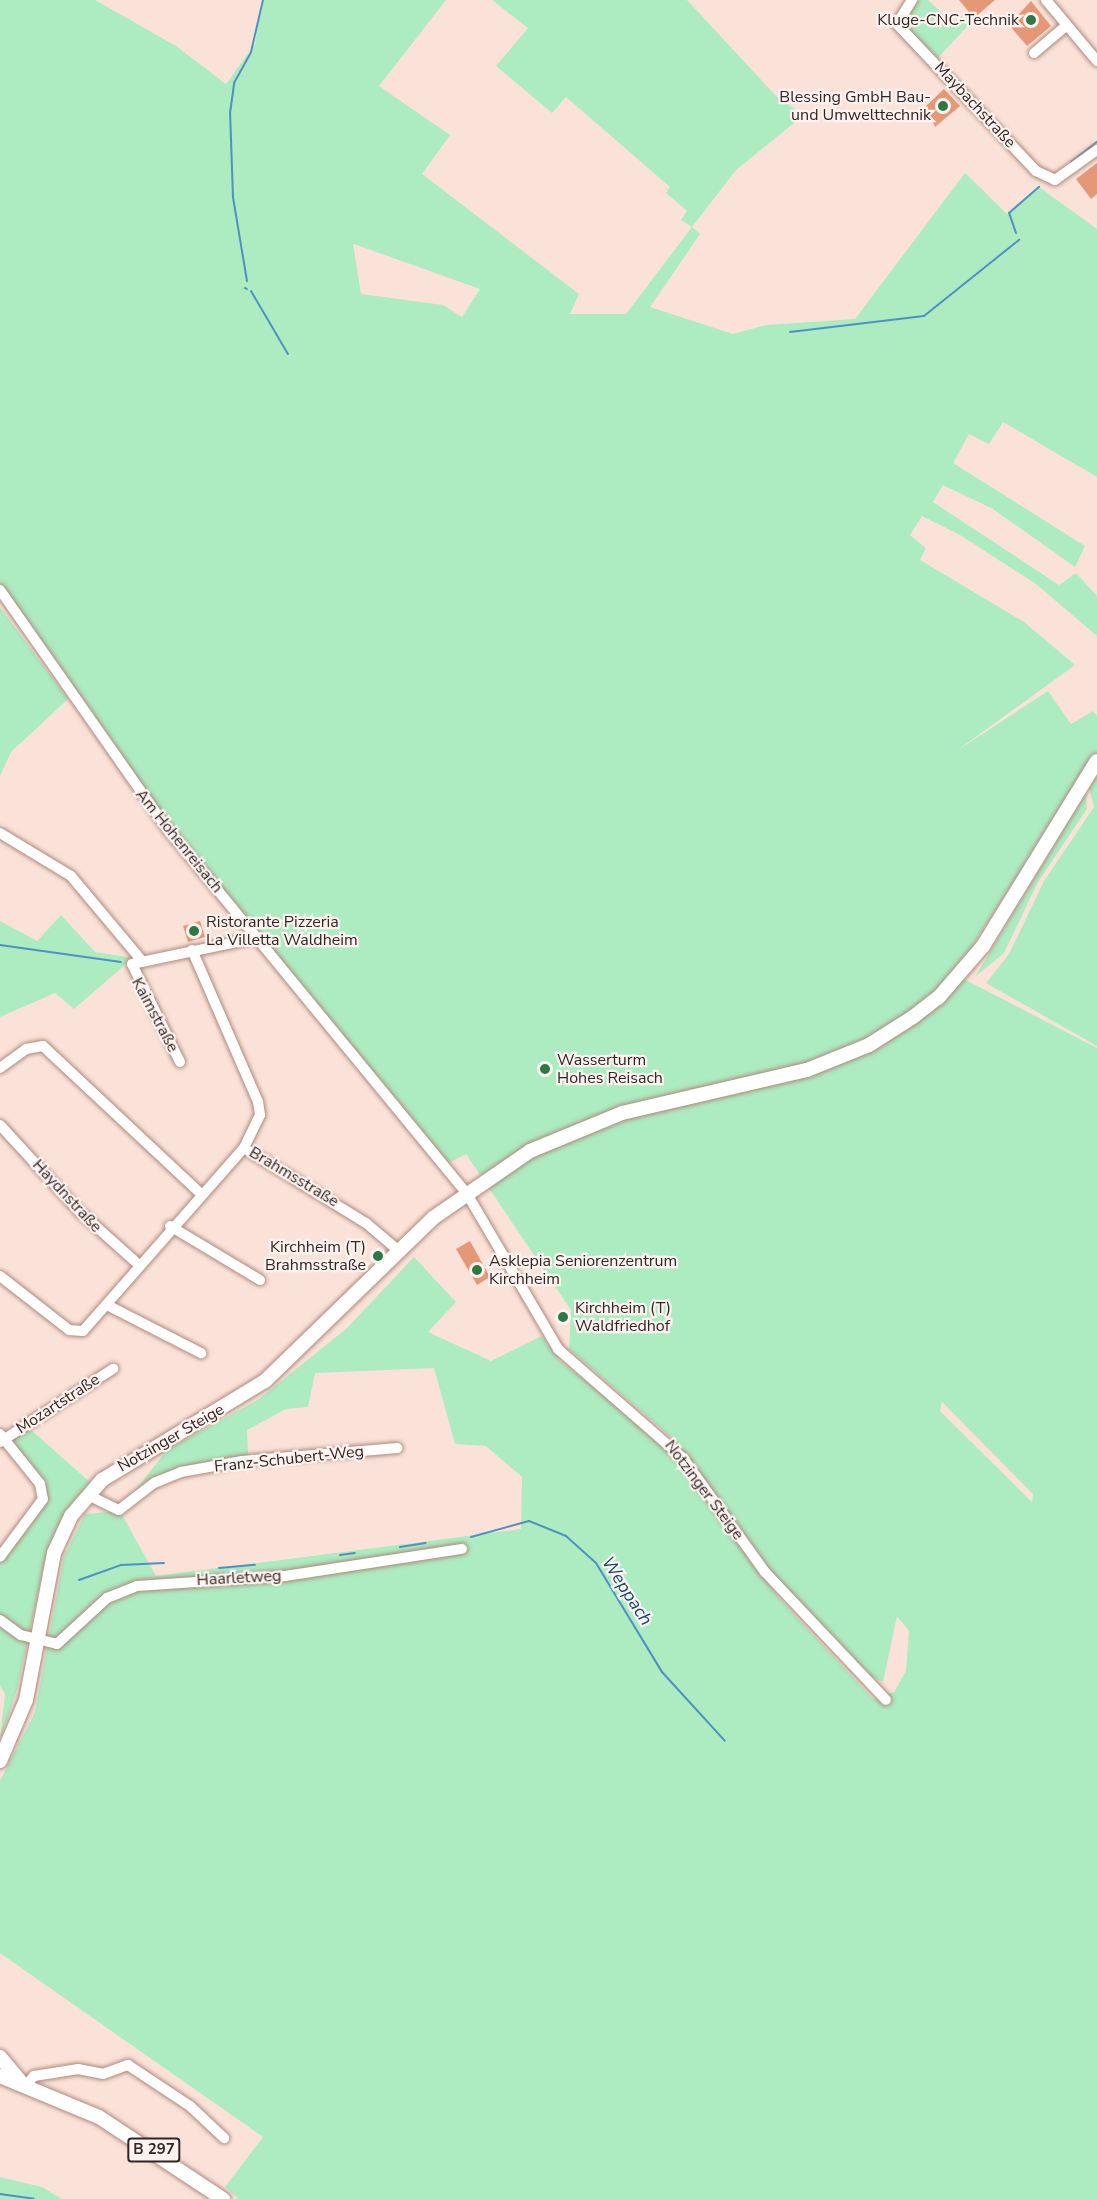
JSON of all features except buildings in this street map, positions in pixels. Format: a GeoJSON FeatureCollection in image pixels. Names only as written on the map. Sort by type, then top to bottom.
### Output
{"type":"FeatureCollection","features":[{"type":"Feature","properties":{"kind":"main road","name":"Notzinger Steige"},"geometry":{"type":"LineString","coordinates":[[0,1761],[26,1700],[36,1638],[57,1545],[88,1495],[124,1462],[265,1381],[399,1251],[465,1192],[530,1151],[622,1113],[807,1070],[869,1045],[913,1017],[939,997],[983,946],[1097,761]]}},
{"type":"Feature","properties":{"kind":"main road"},"geometry":{"type":"LineString","coordinates":[[0,2057],[23,2083]]}},
{"type":"Feature","properties":{"kind":"main road","name":"B 297"},"geometry":{"type":"LineString","coordinates":[[0,2076],[23,2083],[124,2131],[223,2199]]}},
{"type":"Feature","properties":{"kind":"street","name":"Maybachstraße"},"geometry":{"type":"LineString","coordinates":[[912,0],[897,24],[1036,171],[1055,180],[1097,150]]}},
{"type":"Feature","properties":{"kind":"street"},"geometry":{"type":"LineString","coordinates":[[1046,0],[1097,61]]}},
{"type":"Feature","properties":{"kind":"street"},"geometry":{"type":"LineString","coordinates":[[1034,54],[1067,25]]}},
{"type":"Feature","properties":{"kind":"street","name":"Am Hohenreisach"},"geometry":{"type":"LineString","coordinates":[[0,590],[126,776],[255,938],[465,1192]]}},
{"type":"Feature","properties":{"kind":"street"},"geometry":{"type":"LineString","coordinates":[[0,832],[71,876],[142,961],[255,938]]}},
{"type":"Feature","properties":{"kind":"street","name":"Brahmsstraße"},"geometry":{"type":"LineString","coordinates":[[192,950],[258,1102],[260,1115],[244,1148],[366,1223],[399,1251]]}},
{"type":"Feature","properties":{"kind":"street","name":"Kaimstraße"},"geometry":{"type":"LineString","coordinates":[[142,961],[130,968],[180,1062]]}},
{"type":"Feature","properties":{"kind":"street"},"geometry":{"type":"LineString","coordinates":[[0,1068],[36,1044],[52,1052],[201,1194]]}},
{"type":"Feature","properties":{"kind":"street","name":"Haydnstraße"},"geometry":{"type":"LineString","coordinates":[[0,1125],[81,1213],[138,1263]]}},
{"type":"Feature","properties":{"kind":"street"},"geometry":{"type":"LineString","coordinates":[[0,1276],[69,1330],[83,1331],[107,1305],[138,1263],[170,1226],[244,1148]]}},
{"type":"Feature","properties":{"kind":"street","name":"Notzinger Steige"},"geometry":{"type":"LineString","coordinates":[[465,1192],[558,1349],[683,1458],[765,1572],[886,1700]]}},
{"type":"Feature","properties":{"kind":"street"},"geometry":{"type":"LineString","coordinates":[[170,1226],[260,1280]]}},
{"type":"Feature","properties":{"kind":"street"},"geometry":{"type":"LineString","coordinates":[[107,1305],[201,1353]]}},
{"type":"Feature","properties":{"kind":"street","name":"Mozartstraße"},"geometry":{"type":"LineString","coordinates":[[1,1439],[113,1369]]}},
{"type":"Feature","properties":{"kind":"street"},"geometry":{"type":"LineString","coordinates":[[0,1557],[43,1499],[40,1484],[1,1439]]}},
{"type":"Feature","properties":{"kind":"street","name":"Franz-Schubert-Weg"},"geometry":{"type":"LineString","coordinates":[[88,1495],[119,1510],[154,1483],[181,1472],[242,1461],[397,1448]]}},
{"type":"Feature","properties":{"kind":"street","name":"Haarletweg"},"geometry":{"type":"LineString","coordinates":[[36,1638],[63,1642],[107,1598],[137,1586],[285,1576],[462,1549]]}},
{"type":"Feature","properties":{"kind":"street"},"geometry":{"type":"LineString","coordinates":[[0,1620],[12,1631],[36,1638]]}},
{"type":"Feature","properties":{"kind":"street"},"geometry":{"type":"LineString","coordinates":[[23,2083],[34,2076],[78,2069],[103,2074],[128,2065],[190,2106],[224,2138]]}},
{"type":"Feature","properties":{"kind":"green space"},"geometry":{"type":"Polygon","coordinates":[[[0,0],[95,0],[176,46],[226,84],[255,44],[262,0],[446,0],[379,86],[450,135],[422,174],[579,294],[570,314],[626,314],[692,227],[700,234],[650,307],[733,334],[766,325],[855,319],[965,173],[1007,214],[1039,187],[1097,229],[1097,477],[1003,422],[989,444],[969,434],[953,463],[1085,546],[1075,567],[993,509],[943,485],[933,502],[1059,585],[1076,573],[1097,596],[1097,636],[1036,584],[960,535],[922,516],[910,535],[926,548],[920,560],[1024,622],[1075,665],[955,752],[1048,691],[1071,724],[1093,711],[1097,716],[1097,754],[954,974],[1097,1048],[1097,2199],[239,2199],[225,2187],[263,2137],[0,1953],[0,1781],[35,1712],[64,1556],[85,1514],[120,1511],[156,1576],[521,1529],[522,1477],[486,1446],[455,1444],[434,1368],[315,1373],[308,1407],[286,1409],[247,1430],[248,1455],[177,1470],[133,1493],[167,1450],[259,1399],[347,1328],[414,1257],[456,1302],[428,1332],[491,1361],[542,1336],[560,1361],[670,1447],[780,1599],[873,1699],[894,1692],[906,1671],[909,1631],[897,1616],[883,1682],[871,1677],[779,1581],[672,1438],[569,1349],[571,1310],[466,1154],[449,1163],[171,833],[0,585],[0,0]],[[354,244],[361,294],[443,305],[462,317],[480,289],[354,244]],[[942,1402],[940,1411],[1032,1502],[1033,1494],[942,1402]]]}},
{"type":"Feature","properties":{"kind":"green space"},"geometry":{"type":"Polygon","coordinates":[[[492,0],[687,0],[776,96],[804,115],[736,170],[692,227],[681,220],[687,211],[666,193],[670,187],[566,97],[552,113],[496,66],[528,28],[492,0]]]}},
{"type":"Feature","properties":{"kind":"green space"},"geometry":{"type":"Polygon","coordinates":[[[919,0],[928,0],[953,23],[966,12],[973,20],[938,58],[902,23],[919,0]]]}},
{"type":"Feature","properties":{"kind":"green space"},"geometry":{"type":"Polygon","coordinates":[[[0,607],[68,699],[11,752],[0,776],[0,607]]]}},
{"type":"Feature","properties":{"kind":"green space"},"geometry":{"type":"Polygon","coordinates":[[[1097,777],[1097,1046],[986,983],[1009,954],[1044,881],[1094,807],[1089,787],[1097,777]]]}},
{"type":"Feature","properties":{"kind":"green space"},"geometry":{"type":"Polygon","coordinates":[[[1086,792],[1087,809],[1038,882],[1004,953],[975,977],[1086,792]]]}},
{"type":"Feature","properties":{"kind":"green space"},"geometry":{"type":"Polygon","coordinates":[[[61,915],[95,952],[133,958],[74,1009],[55,993],[0,1017],[0,921],[37,941],[61,915]]]}},
{"type":"Feature","properties":{"kind":"green space"},"geometry":{"type":"Polygon","coordinates":[[[30,1429],[92,1484],[67,1513],[47,1551],[17,1690],[0,1740],[5,1694],[0,1686],[0,1559],[47,1500],[4,1435],[30,1429]]]}},
{"type":"Feature","properties":{"kind":"green space"},"geometry":{"type":"Polygon","coordinates":[[[0,2177],[42,2187],[62,2199],[0,2199],[0,2177]]]}},
{"type":"Feature","properties":{"kind":"waterway"},"geometry":{"type":"LineString","coordinates":[[247,281],[233,197],[230,113],[234,83],[251,52],[263,0]]}},
{"type":"Feature","properties":{"kind":"waterway"},"geometry":{"type":"LineString","coordinates":[[1071,162],[1097,142]]}},
{"type":"Feature","properties":{"kind":"waterway"},"geometry":{"type":"LineString","coordinates":[[1016,233],[1009,213],[1039,187]]}},
{"type":"Feature","properties":{"kind":"waterway"},"geometry":{"type":"LineString","coordinates":[[790,332],[924,316],[1019,240]]}},
{"type":"Feature","properties":{"kind":"waterway"},"geometry":{"type":"LineString","coordinates":[[251,291],[288,354]]}},
{"type":"Feature","properties":{"kind":"waterway"},"geometry":{"type":"LineString","coordinates":[[0,945],[121,962]]}},
{"type":"Feature","properties":{"kind":"waterway","name":"Weppach"},"geometry":{"type":"LineString","coordinates":[[471,1537],[529,1521],[566,1536],[596,1563],[662,1672],[725,1741]]}},
{"type":"Feature","properties":{"kind":"waterway","name":"Weppach"},"geometry":{"type":"LineString","coordinates":[[400,1547],[426,1543]]}},
{"type":"Feature","properties":{"kind":"waterway","name":"Weppach"},"geometry":{"type":"LineString","coordinates":[[340,1555],[355,1553]]}},
{"type":"Feature","properties":{"kind":"waterway","name":"Weppach"},"geometry":{"type":"LineString","coordinates":[[79,1580],[121,1565],[164,1563]]}},
{"type":"Feature","properties":{"kind":"waterway","name":"Weppach"},"geometry":{"type":"LineString","coordinates":[[219,1568],[255,1565]]}},
{"type":"Feature","properties":{"kind":"waterway"},"geometry":{"type":"LineString","coordinates":[[0,2194],[34,2199]]}},
{"type":"Feature","properties":{"kind":"place","name":"Kluge-CNC-Technik"},"geometry":{"type":"Point","coordinates":[1031,20]}},
{"type":"Feature","properties":{"kind":"place","name":"Blessing GmbH Bau- und Umwelttechnik"},"geometry":{"type":"Point","coordinates":[943,106]}},
{"type":"Feature","properties":{"kind":"place","name":"Ristorante Pizzeria La Villetta Waldheim"},"geometry":{"type":"Point","coordinates":[194,931]}},
{"type":"Feature","properties":{"kind":"place","name":"Wasserturm Hohes Reisach"},"geometry":{"type":"Point","coordinates":[545,1069]}},
{"type":"Feature","properties":{"kind":"place","name":"Kirchheim (T) Brahmsstraße"},"geometry":{"type":"Point","coordinates":[378,1256]}},
{"type":"Feature","properties":{"kind":"place","name":"Asklepia Seniorenzentrum Kirchheim"},"geometry":{"type":"Point","coordinates":[477,1270]}},
{"type":"Feature","properties":{"kind":"place","name":"Kirchheim (T) Waldfriedhof"},"geometry":{"type":"Point","coordinates":[563,1317]}}]}
